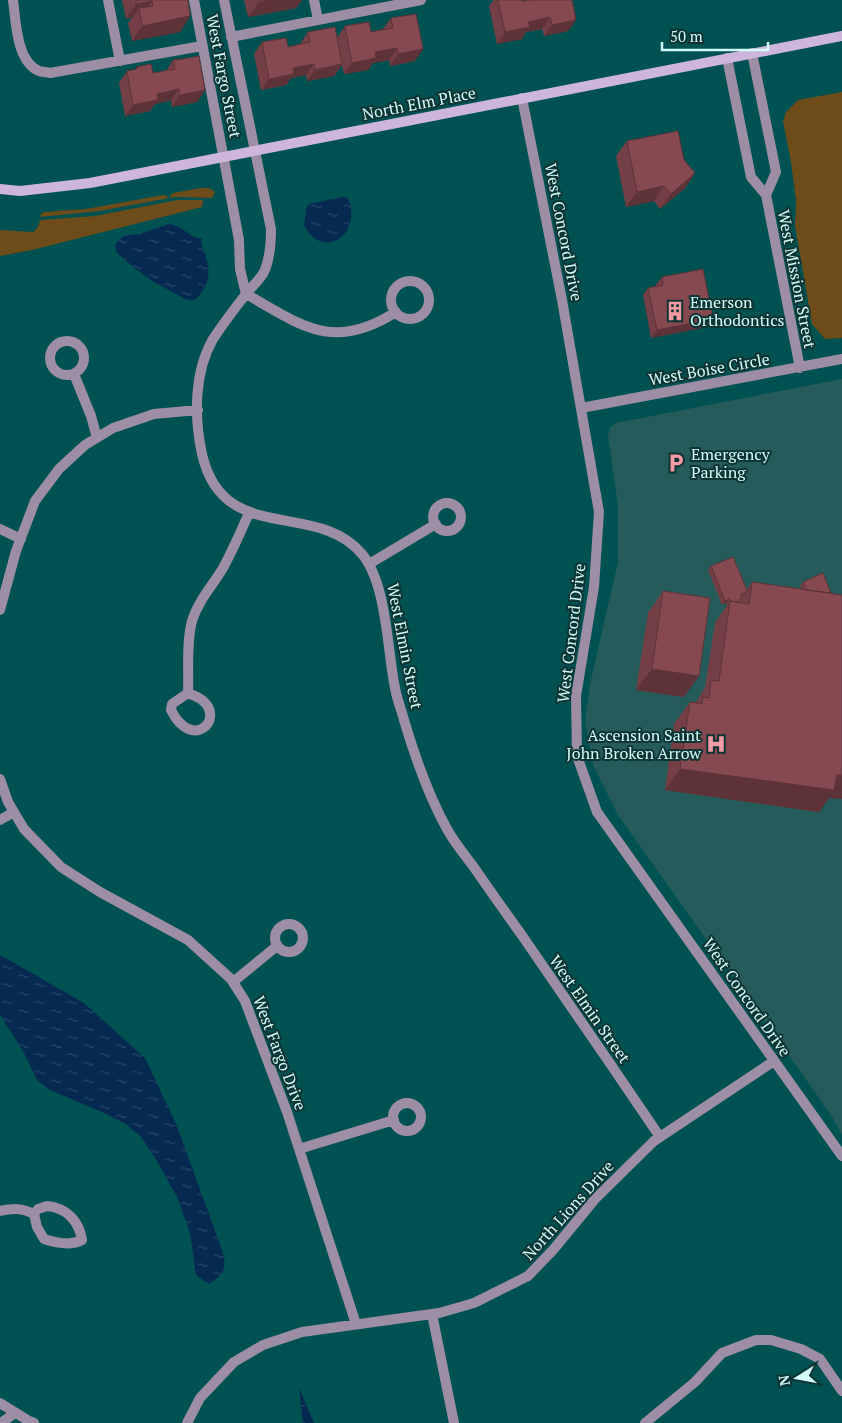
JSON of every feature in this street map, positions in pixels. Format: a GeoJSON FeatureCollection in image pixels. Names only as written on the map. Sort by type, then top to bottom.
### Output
{"type":"FeatureCollection","features":[{"type":"Feature","properties":{"kind":"main road","name":"North Elm Place"},"geometry":{"type":"LineString","coordinates":[[0,189],[20,191],[90,183],[842,36]]}},
{"type":"Feature","properties":{"kind":"street"},"geometry":{"type":"LineString","coordinates":[[14,0],[19,41],[25,60],[38,71],[50,73],[202,46]]}},
{"type":"Feature","properties":{"kind":"street"},"geometry":{"type":"LineString","coordinates":[[108,0],[120,61]]}},
{"type":"Feature","properties":{"kind":"street","name":"West Fargo Street"},"geometry":{"type":"LineString","coordinates":[[194,0],[239,240],[240,269],[246,294]]}},
{"type":"Feature","properties":{"kind":"street","name":"West Fargo Street"},"geometry":{"type":"LineString","coordinates":[[224,0],[271,229],[270,248],[263,273],[246,294]]}},
{"type":"Feature","properties":{"kind":"street"},"geometry":{"type":"LineString","coordinates":[[314,0],[318,20]]}},
{"type":"Feature","properties":{"kind":"street"},"geometry":{"type":"LineString","coordinates":[[231,37],[408,1],[421,0]]}},
{"type":"Feature","properties":{"kind":"street","name":"West Mission Street"},"geometry":{"type":"LineString","coordinates":[[752,53],[776,172],[766,196]]}},
{"type":"Feature","properties":{"kind":"street","name":"West Mission Street"},"geometry":{"type":"LineString","coordinates":[[727,58],[751,177],[766,196],[800,368]]}},
{"type":"Feature","properties":{"kind":"street","name":"West Concord Drive"},"geometry":{"type":"LineString","coordinates":[[522,98],[562,300],[599,512],[594,586],[576,696],[577,756],[597,812],[842,1156]]}},
{"type":"Feature","properties":{"kind":"street"},"geometry":{"type":"LineString","coordinates":[[246,294],[298,324],[333,333],[364,329],[396,312]]}},
{"type":"Feature","properties":{"kind":"street","name":"West Elmin Street"},"geometry":{"type":"LineString","coordinates":[[246,294],[214,339],[202,362],[198,410],[202,454],[210,475],[219,491],[231,502],[250,513],[330,531],[349,542],[361,552],[375,575],[380,591],[398,698],[416,762],[448,830],[660,1137]]}},
{"type":"Feature","properties":{"kind":"street","name":"West Boise Circle"},"geometry":{"type":"LineString","coordinates":[[581,408],[800,368],[842,358]]}},
{"type":"Feature","properties":{"kind":"street"},"geometry":{"type":"LineString","coordinates":[[74,374],[91,416],[97,438]]}},
{"type":"Feature","properties":{"kind":"street"},"geometry":{"type":"LineString","coordinates":[[0,610],[21,538],[35,501],[59,469],[85,445],[113,428],[154,414],[198,410]]}},
{"type":"Feature","properties":{"kind":"street"},"geometry":{"type":"LineString","coordinates":[[188,693],[189,637],[192,620],[199,604],[234,547],[250,513]]}},
{"type":"Feature","properties":{"kind":"street"},"geometry":{"type":"LineString","coordinates":[[369,564],[436,524]]}},
{"type":"Feature","properties":{"kind":"street"},"geometry":{"type":"LineString","coordinates":[[0,530],[21,538]]}},
{"type":"Feature","properties":{"kind":"street","name":"West Fargo Drive"},"geometry":{"type":"LineString","coordinates":[[0,779],[8,802],[24,829],[61,867],[100,892],[188,940],[233,982],[245,1001],[299,1149],[356,1324]]}},
{"type":"Feature","properties":{"kind":"street"},"geometry":{"type":"LineString","coordinates":[[0,820],[14,812]]}},
{"type":"Feature","properties":{"kind":"street"},"geometry":{"type":"LineString","coordinates":[[233,982],[277,946]]}},
{"type":"Feature","properties":{"kind":"street","name":"North Lions Drive"},"geometry":{"type":"LineString","coordinates":[[187,1423],[200,1398],[234,1362],[263,1345],[302,1332],[432,1314],[474,1303],[528,1276],[553,1250],[595,1199],[654,1141],[774,1061]]}},
{"type":"Feature","properties":{"kind":"street"},"geometry":{"type":"LineString","coordinates":[[299,1149],[394,1120]]}},
{"type":"Feature","properties":{"kind":"street"},"geometry":{"type":"LineString","coordinates":[[48,1206],[57,1207],[73,1218],[80,1228],[82,1240],[76,1243],[55,1242],[44,1239],[37,1227],[34,1214],[38,1209],[48,1206]]}},
{"type":"Feature","properties":{"kind":"street"},"geometry":{"type":"LineString","coordinates":[[0,1211],[15,1208],[24,1209],[34,1214]]}},
{"type":"Feature","properties":{"kind":"street"},"geometry":{"type":"LineString","coordinates":[[432,1314],[454,1423]]}},
{"type":"Feature","properties":{"kind":"street"},"geometry":{"type":"LineString","coordinates":[[645,1423],[695,1382],[722,1353],[756,1340],[770,1340],[801,1349],[820,1360],[842,1391]]}},
{"type":"Feature","properties":{"kind":"street"},"geometry":{"type":"LineString","coordinates":[[0,1403],[34,1423]]}},
{"type":"Feature","properties":{"kind":"street"},"geometry":{"type":"LineString","coordinates":[[0,1423],[15,1413]]}},
{"type":"Feature","properties":{"kind":"shaded area"},"geometry":{"type":"Polygon","coordinates":[[[842,92],[842,338],[825,339],[812,324],[795,226],[796,200],[783,121],[786,112],[798,100],[842,92]]]}},
{"type":"Feature","properties":{"kind":"shaded area"},"geometry":{"type":"Polygon","coordinates":[[[209,188],[215,192],[212,198],[175,197],[100,211],[40,217],[44,212],[86,209],[163,195],[168,198],[173,193],[209,188]]]}},
{"type":"Feature","properties":{"kind":"shaded area"},"geometry":{"type":"Polygon","coordinates":[[[177,200],[203,200],[202,207],[32,250],[0,256],[0,230],[33,232],[38,227],[40,220],[95,216],[177,200]]]}},
{"type":"Feature","properties":{"kind":"shaded area","name":"Ascension Saint John Broken Arrow"},"geometry":{"type":"Polygon","coordinates":[[[842,379],[842,1134],[829,1112],[618,815],[593,765],[585,722],[590,684],[618,562],[618,506],[608,436],[610,428],[616,423],[842,379]]]}},
{"type":"Feature","properties":{"kind":"water"},"geometry":{"type":"Polygon","coordinates":[[[343,197],[348,198],[351,210],[351,222],[346,231],[340,238],[332,242],[322,242],[313,237],[304,226],[306,208],[309,204],[343,197]]]}},
{"type":"Feature","properties":{"kind":"water"},"geometry":{"type":"Polygon","coordinates":[[[169,224],[202,240],[201,243],[207,259],[208,280],[195,300],[187,300],[154,282],[117,253],[115,246],[124,236],[139,234],[169,224]]]}},
{"type":"Feature","properties":{"kind":"water"},"geometry":{"type":"Polygon","coordinates":[[[0,955],[84,1003],[145,1058],[177,1126],[223,1254],[224,1268],[219,1276],[209,1284],[196,1275],[190,1233],[177,1197],[141,1137],[126,1124],[50,1090],[37,1080],[23,1051],[0,1015],[0,955]]]}},
{"type":"Feature","properties":{"kind":"water"},"geometry":{"type":"Polygon","coordinates":[[[299,1388],[314,1423],[303,1423],[299,1388]]]}},
{"type":"Feature","properties":{"kind":"building"},"geometry":{"type":"Polygon","coordinates":[[[136,0],[188,0],[190,16],[142,26],[139,8],[153,6],[152,1],[136,4],[136,0]]]}},
{"type":"Feature","properties":{"kind":"building"},"geometry":{"type":"Polygon","coordinates":[[[498,0],[572,0],[576,20],[552,25],[550,17],[528,22],[530,27],[505,32],[498,0]]]}},
{"type":"Feature","properties":{"kind":"building"},"geometry":{"type":"Polygon","coordinates":[[[416,14],[423,49],[398,54],[397,48],[375,52],[376,58],[352,63],[345,26],[369,22],[371,32],[393,28],[391,18],[416,14]]]}},
{"type":"Feature","properties":{"kind":"building"},"geometry":{"type":"Polygon","coordinates":[[[335,27],[342,64],[315,70],[314,64],[293,68],[294,74],[269,79],[262,42],[286,38],[288,47],[310,42],[308,32],[335,27]]]}},
{"type":"Feature","properties":{"kind":"building"},"geometry":{"type":"Polygon","coordinates":[[[199,56],[205,90],[180,95],[179,89],[157,94],[158,100],[133,105],[127,71],[151,64],[153,73],[175,69],[173,60],[199,56]]]}},
{"type":"Feature","properties":{"kind":"building"},"geometry":{"type":"Polygon","coordinates":[[[678,131],[684,160],[695,173],[671,194],[664,186],[637,192],[627,141],[678,131]]]}},
{"type":"Feature","properties":{"kind":"building","name":"Emerson Orthodontics"},"geometry":{"type":"Polygon","coordinates":[[[703,269],[713,319],[657,330],[648,288],[663,285],[662,277],[703,269]]]}},
{"type":"Feature","properties":{"kind":"building"},"geometry":{"type":"Polygon","coordinates":[[[733,557],[747,590],[741,594],[742,597],[739,602],[730,601],[729,599],[725,601],[711,566],[733,557]]]}},
{"type":"Feature","properties":{"kind":"building"},"geometry":{"type":"Polygon","coordinates":[[[823,573],[831,593],[806,590],[803,582],[823,573]]]}},
{"type":"Feature","properties":{"kind":"building"},"geometry":{"type":"Polygon","coordinates":[[[752,582],[842,595],[842,775],[837,775],[834,790],[680,769],[690,702],[702,704],[703,697],[709,698],[711,680],[719,681],[730,601],[749,604],[752,582]]]}},
{"type":"Feature","properties":{"kind":"building"},"geometry":{"type":"Polygon","coordinates":[[[663,591],[710,598],[699,676],[652,669],[663,591]]]}},
{"type":"Feature","properties":{"kind":"place","name":"Emerson Orthodontics"},"geometry":{"type":"Point","coordinates":[675,311]}},
{"type":"Feature","properties":{"kind":"place","name":"Emergency Parking"},"geometry":{"type":"Point","coordinates":[676,463]}},
{"type":"Feature","properties":{"kind":"place","name":"Ascension Saint John Broken Arrow"},"geometry":{"type":"Point","coordinates":[716,744]}}]}
